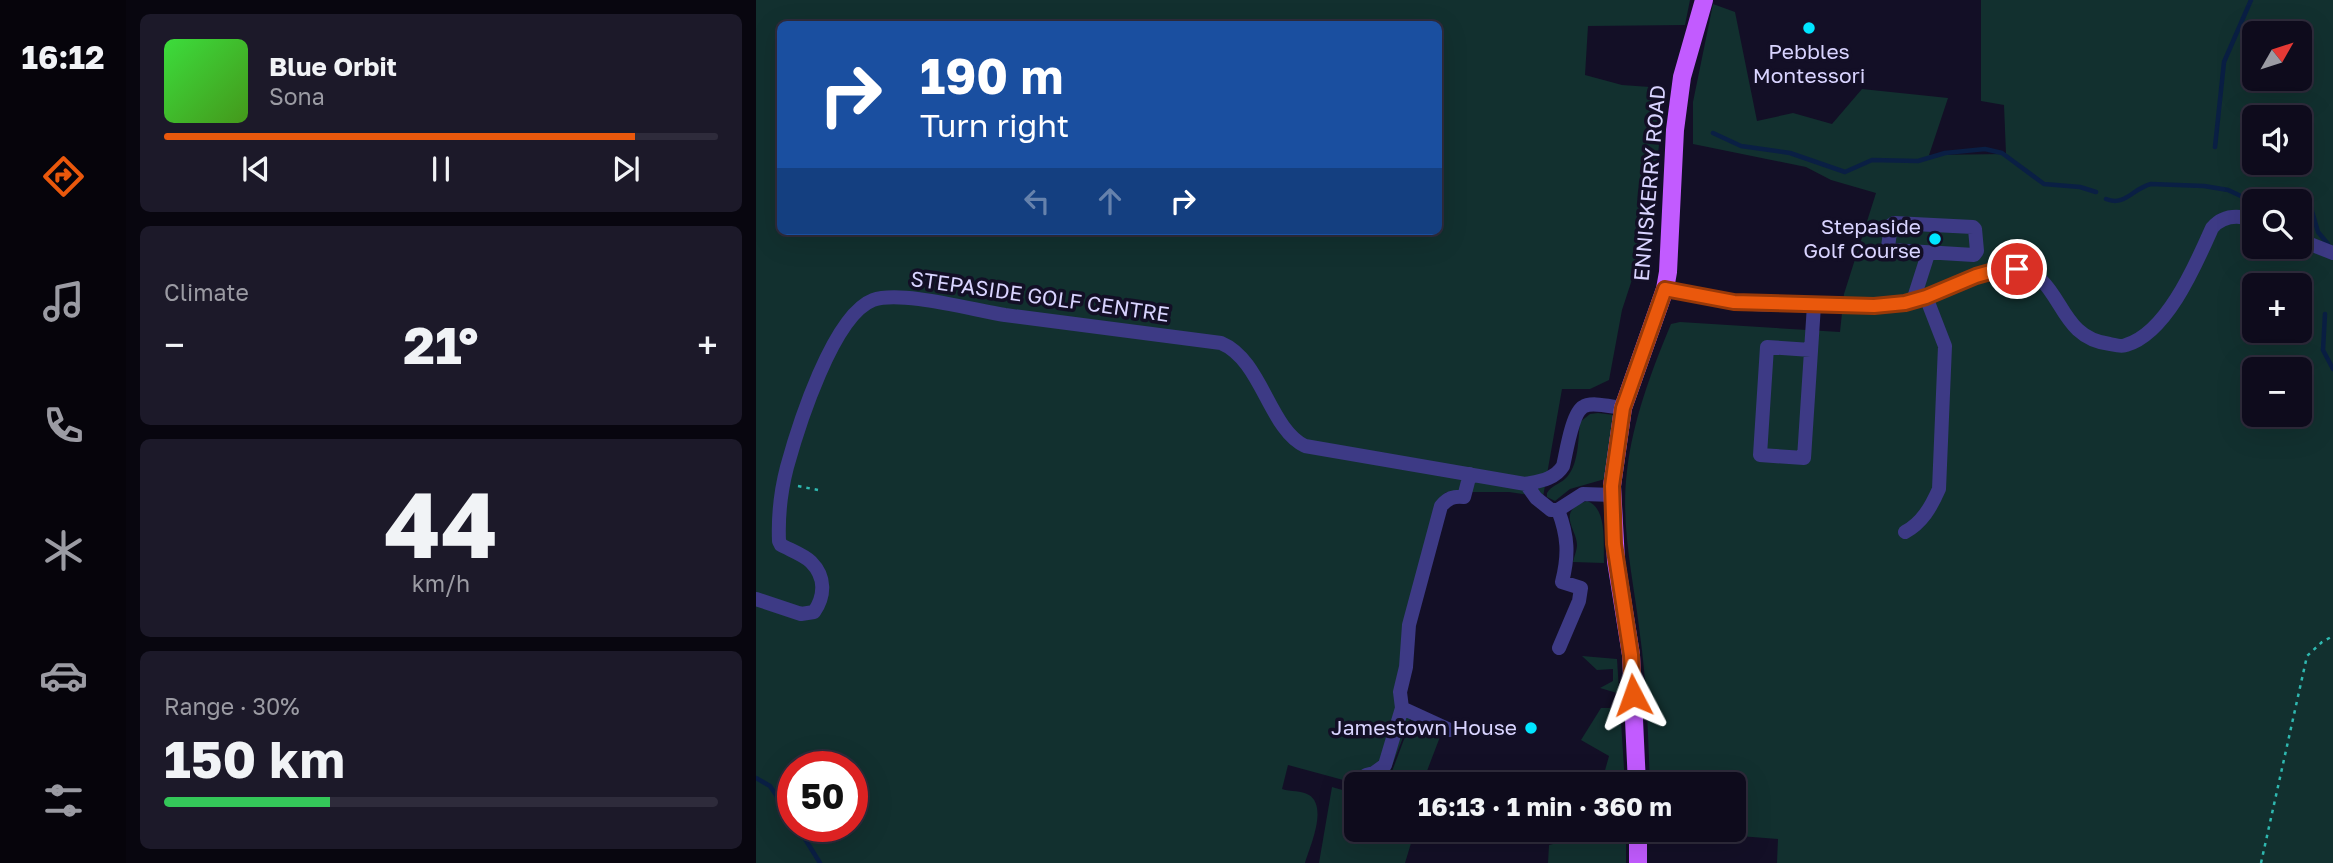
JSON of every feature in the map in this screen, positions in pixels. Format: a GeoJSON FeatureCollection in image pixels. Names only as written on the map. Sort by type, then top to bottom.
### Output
{"type":"FeatureCollection","features":[{"type":"Feature","properties":{"kind":"main road","name":"ENNISKERRY ROAD"},"geometry":{"type":"LineString","coordinates":[[1636,772],[1631,655],[1616,561],[1613,495],[1623,408],[1665,289],[1675,130],[1682,77],[1704,0]]}},
{"type":"Feature","properties":{"kind":"main road"},"geometry":{"type":"LineString","coordinates":[[1638,842],[1639,863]]}},
{"type":"Feature","properties":{"kind":"lane"},"geometry":{"type":"LineString","coordinates":[[1665,289],[1734,302],[1874,306],[1919,299],[1976,276],[1997,270],[2017,269],[2038,277],[2056,297],[2065,317],[2082,334],[2104,344],[2125,346],[2143,335],[2167,314],[2218,221],[2242,218]]}},
{"type":"Feature","properties":{"kind":"lane"},"geometry":{"type":"LineString","coordinates":[[1907,223],[1975,229],[1974,255],[1928,254],[1891,250],[1888,247],[1891,225],[1907,223]]}},
{"type":"Feature","properties":{"kind":"lane"},"geometry":{"type":"LineString","coordinates":[[2312,245],[2333,253]]}},
{"type":"Feature","properties":{"kind":"lane"},"geometry":{"type":"LineString","coordinates":[[1905,532],[1915,526],[1939,489],[1945,346],[1919,299],[1928,254]]}},
{"type":"Feature","properties":{"kind":"lane","name":"STEPASIDE GOLF CENTRE"},"geometry":{"type":"LineString","coordinates":[[756,599],[801,614],[814,612],[821,603],[821,579],[810,561],[779,541],[784,484],[797,435],[831,349],[845,326],[863,306],[890,297],[1221,344],[1233,348],[1244,360],[1287,430],[1299,443],[1526,484]]}},
{"type":"Feature","properties":{"kind":"lane"},"geometry":{"type":"LineString","coordinates":[[1811,350],[1767,347],[1760,455],[1804,458],[1814,305]]}},
{"type":"Feature","properties":{"kind":"lane"},"geometry":{"type":"LineString","coordinates":[[1613,495],[1583,494],[1558,510],[1551,510],[1544,506],[1526,484],[1542,481],[1559,472],[1563,466],[1576,415],[1581,407],[1589,405],[1623,408]]}},
{"type":"Feature","properties":{"kind":"lane"},"geometry":{"type":"LineString","coordinates":[[1376,772],[1385,765],[1402,708],[1401,692],[1409,625],[1441,506],[1448,499],[1464,497],[1470,474]]}},
{"type":"Feature","properties":{"kind":"lane"},"geometry":{"type":"LineString","coordinates":[[1558,510],[1563,523],[1568,559],[1562,582],[1581,588],[1580,601],[1559,648]]}},
{"type":"Feature","properties":{"kind":"lane"},"geometry":{"type":"LineString","coordinates":[[1402,708],[1450,730]]}},
{"type":"Feature","properties":{"kind":"path"},"geometry":{"type":"LineString","coordinates":[[784,484],[818,490]]}},
{"type":"Feature","properties":{"kind":"path"},"geometry":{"type":"LineString","coordinates":[[2261,863],[2307,656],[2333,636]]}},
{"type":"Feature","properties":{"kind":"green space"},"geometry":{"type":"Polygon","coordinates":[[[756,0],[1690,0],[1685,25],[1588,26],[1585,75],[1622,85],[1664,88],[1657,167],[1647,234],[1622,310],[1609,380],[1590,389],[1562,389],[1543,497],[1509,492],[1446,492],[1436,504],[1395,700],[1411,717],[1390,772],[1344,772],[1344,780],[1288,765],[1282,789],[1303,792],[1314,801],[1317,817],[1305,863],[756,863],[756,0]]]}},
{"type":"Feature","properties":{"kind":"green space"},"geometry":{"type":"Polygon","coordinates":[[[1981,0],[2333,0],[2333,863],[1777,863],[1778,839],[1746,837],[1746,772],[1650,772],[1644,672],[1629,554],[1625,492],[1630,452],[1644,396],[1671,324],[1680,322],[1840,332],[1844,294],[1876,193],[1831,180],[1806,167],[1693,144],[1693,102],[1713,4],[1735,12],[1757,121],[1793,113],[1832,124],[1862,89],[1948,98],[1929,155],[2006,154],[2004,105],[1981,101],[1981,0]]]}},
{"type":"Feature","properties":{"kind":"green space"},"geometry":{"type":"Polygon","coordinates":[[[1590,414],[1614,415],[1605,479],[1570,489],[1555,501],[1547,497],[1549,490],[1570,474],[1577,452],[1580,422],[1590,414]]]}},
{"type":"Feature","properties":{"kind":"green space"},"geometry":{"type":"Polygon","coordinates":[[[1587,501],[1594,505],[1601,519],[1604,563],[1573,562],[1577,545],[1570,515],[1577,505],[1587,501]]]}},
{"type":"Feature","properties":{"kind":"green space"},"geometry":{"type":"Polygon","coordinates":[[[1582,656],[1617,659],[1624,772],[1605,772],[1609,756],[1581,740],[1601,708],[1618,708],[1617,693],[1600,688],[1613,681],[1613,669],[1597,670],[1582,656]]]}},
{"type":"Feature","properties":{"kind":"green space"},"geometry":{"type":"Polygon","coordinates":[[[1412,718],[1443,729],[1427,772],[1392,772],[1412,718]]]}},
{"type":"Feature","properties":{"kind":"green space"},"geometry":{"type":"Polygon","coordinates":[[[1332,787],[1344,790],[1344,842],[1411,842],[1405,863],[1319,863],[1332,787]]]}},
{"type":"Feature","properties":{"kind":"green space"},"geometry":{"type":"Polygon","coordinates":[[[1561,842],[1626,842],[1626,863],[1548,863],[1549,845],[1561,842]]]}},
{"type":"Feature","properties":{"kind":"waterway"},"geometry":{"type":"LineString","coordinates":[[2215,147],[2224,62],[2251,0]]}},
{"type":"Feature","properties":{"kind":"waterway"},"geometry":{"type":"LineString","coordinates":[[1713,133],[1741,146],[1790,153],[1845,172],[1872,160],[1918,161],[1945,153],[1985,149],[2002,153],[2044,184],[2080,187],[2096,192]]}},
{"type":"Feature","properties":{"kind":"waterway"},"geometry":{"type":"LineString","coordinates":[[2106,199],[2119,201],[2151,184],[2204,186],[2228,190],[2243,197],[2300,201],[2312,211],[2318,232],[2328,244]]}},
{"type":"Feature","properties":{"kind":"waterway"},"geometry":{"type":"LineString","coordinates":[[2325,314],[2323,350],[2333,369]]}},
{"type":"Feature","properties":{"kind":"waterway"},"geometry":{"type":"LineString","coordinates":[[756,778],[770,786],[777,796]]}},
{"type":"Feature","properties":{"kind":"waterway"},"geometry":{"type":"LineString","coordinates":[[807,842],[820,863]]}},
{"type":"Feature","properties":{"kind":"place","name":"Pebbles Montessori"},"geometry":{"type":"Point","coordinates":[1809,28]}},
{"type":"Feature","properties":{"kind":"place","name":"Stepaside Golf Course"},"geometry":{"type":"Point","coordinates":[1935,239]}},
{"type":"Feature","properties":{"kind":"place","name":"Jamestown House"},"geometry":{"type":"Point","coordinates":[1531,728]}},
{"type":"Feature","properties":{"kind":"route"},"geometry":{"type":"LineString","coordinates":[[1633,695],[1631,655],[1612,527],[1612,486],[1623,408],[1665,289],[1734,302],[1874,306],[1905,303],[1932,296],[1976,276],[1997,270],[2017,269]]}}]}
